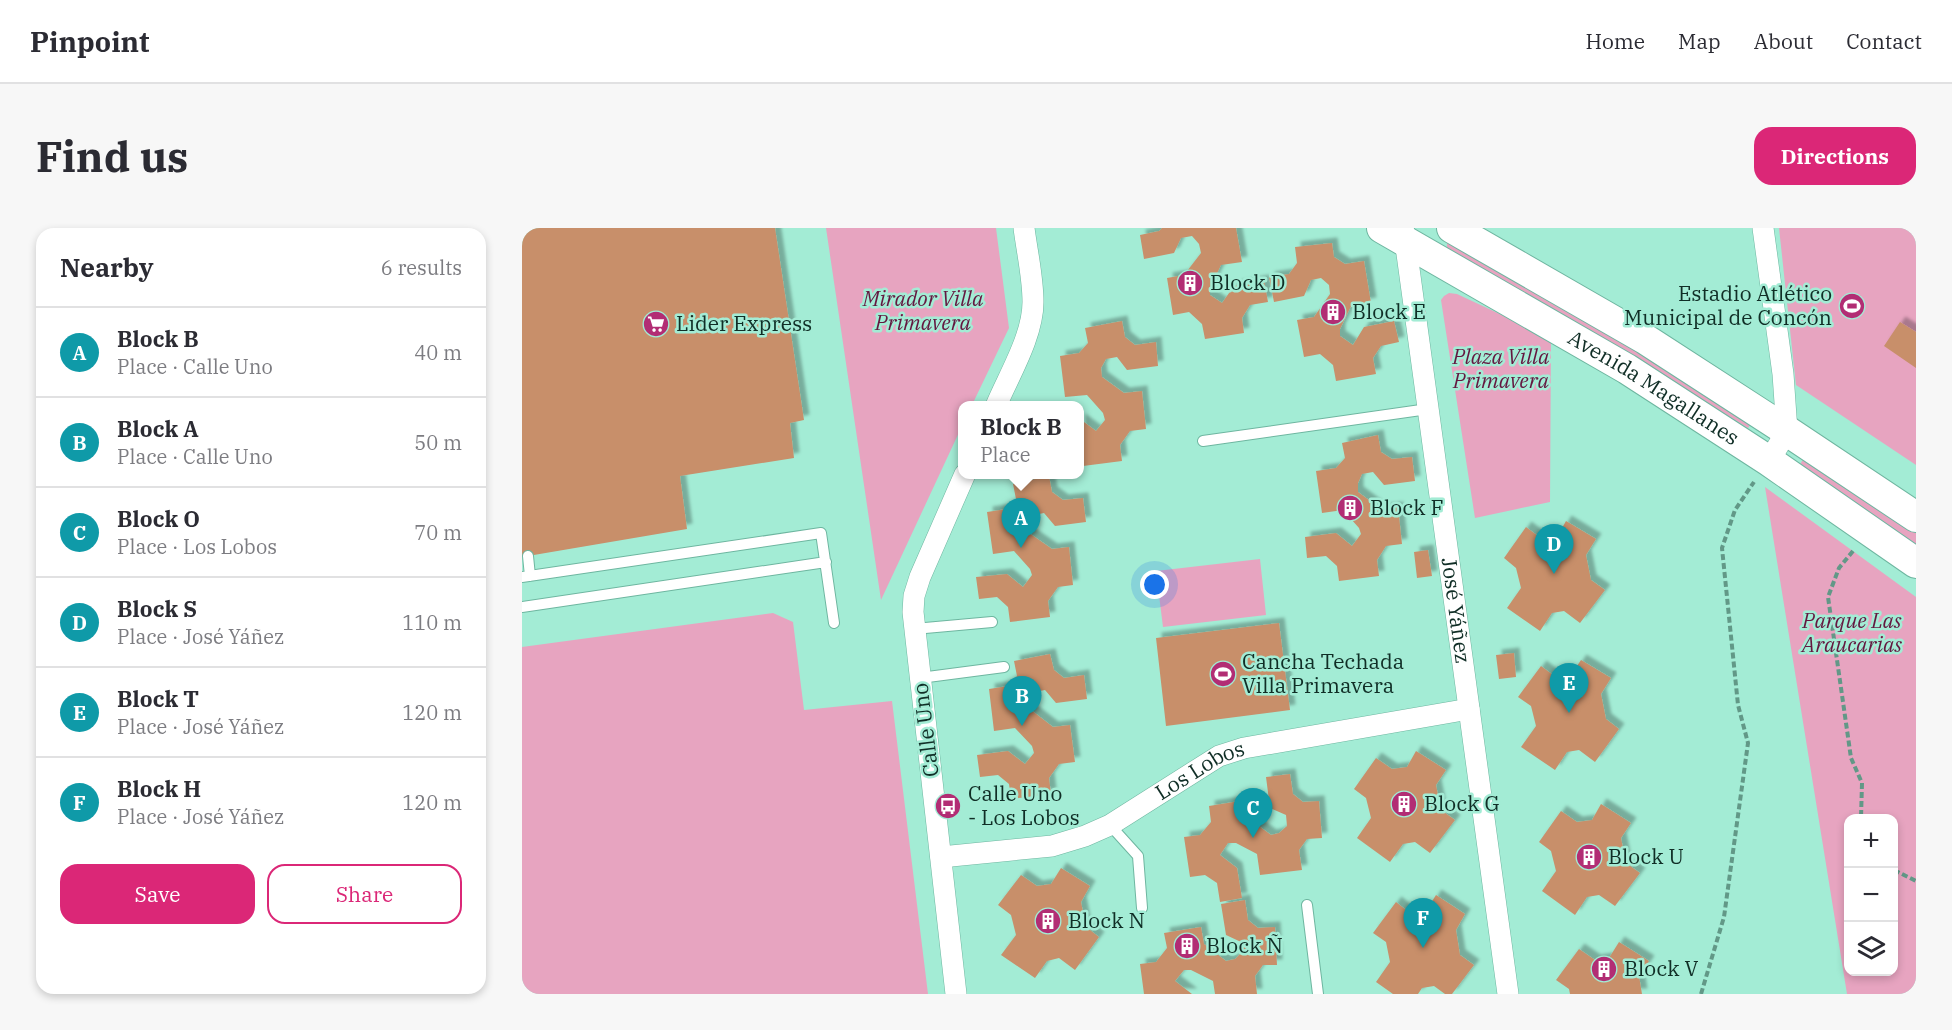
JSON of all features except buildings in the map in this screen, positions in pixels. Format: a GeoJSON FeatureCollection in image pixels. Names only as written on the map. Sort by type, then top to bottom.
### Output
{"type":"FeatureCollection","features":[{"type":"Feature","properties":{"kind":"main road","name":"Avenida Magallanes"},"geometry":{"type":"LineString","coordinates":[[1452,228],[1645,339],[1916,517]]}},
{"type":"Feature","properties":{"kind":"main road","name":"Avenida Magallanes"},"geometry":{"type":"LineString","coordinates":[[1397,232],[1627,369],[1768,461],[1916,563]]}},
{"type":"Feature","properties":{"kind":"street"},"geometry":{"type":"LineString","coordinates":[[998,401],[1026,337],[1031,317],[1032,287],[1024,228]]}},
{"type":"Feature","properties":{"kind":"street"},"geometry":{"type":"LineString","coordinates":[[1763,228],[1783,374],[1788,431],[1768,461]]}},
{"type":"Feature","properties":{"kind":"street","name":"José Yáñez"},"geometry":{"type":"LineString","coordinates":[[1397,232],[1428,410],[1508,994]]}},
{"type":"Feature","properties":{"kind":"street","name":"Calle Uno"},"geometry":{"type":"LineString","coordinates":[[956,994],[913,612],[916,586],[963,479]]}},
{"type":"Feature","properties":{"kind":"street","name":"Los Lobos"},"geometry":{"type":"LineString","coordinates":[[941,857],[1052,846],[1085,837],[1110,825],[1201,766],[1219,756],[1244,748],[1469,709]]}},
{"type":"Feature","properties":{"kind":"lane"},"geometry":{"type":"LineString","coordinates":[[1203,441],[1428,410]]}},
{"type":"Feature","properties":{"kind":"lane"},"geometry":{"type":"LineString","coordinates":[[528,556],[526,576],[821,534],[834,623]]}},
{"type":"Feature","properties":{"kind":"lane"},"geometry":{"type":"LineString","coordinates":[[522,608],[826,562]]}},
{"type":"Feature","properties":{"kind":"lane"},"geometry":{"type":"LineString","coordinates":[[914,628],[992,622]]}},
{"type":"Feature","properties":{"kind":"lane"},"geometry":{"type":"LineString","coordinates":[[920,678],[1004,667]]}},
{"type":"Feature","properties":{"kind":"lane"},"geometry":{"type":"LineString","coordinates":[[1110,825],[1138,855],[1142,908]]}},
{"type":"Feature","properties":{"kind":"lane"},"geometry":{"type":"LineString","coordinates":[[1307,905],[1318,994]]}},
{"type":"Feature","properties":{"kind":"path"},"geometry":{"type":"LineString","coordinates":[[1701,994],[1724,917],[1748,743],[1738,705],[1722,548],[1735,510],[1768,461]]}},
{"type":"Feature","properties":{"kind":"path"},"geometry":{"type":"LineString","coordinates":[[1861,814],[1862,783],[1851,758],[1828,597],[1839,568],[1870,530]]}},
{"type":"Feature","properties":{"kind":"path"},"geometry":{"type":"LineString","coordinates":[[1898,872],[1916,881]]}},
{"type":"Feature","properties":{"kind":"green space","name":"Mirador Villa Primavera"},"geometry":{"type":"Polygon","coordinates":[[[826,228],[996,228],[1009,328],[974,401],[958,401],[958,435],[881,600],[826,228]]]}},
{"type":"Feature","properties":{"kind":"green space","name":"Estadio Atlético Municipal de Concón"},"geometry":{"type":"Polygon","coordinates":[[[1779,228],[1916,228],[1916,465],[1796,385],[1779,228]]]}},
{"type":"Feature","properties":{"kind":"green space"},"geometry":{"type":"Polygon","coordinates":[[[1447,240],[1754,420],[1748,428],[1567,319],[1447,254],[1447,240]]]}},
{"type":"Feature","properties":{"kind":"green space","name":"Plaza Villa Primavera"},"geometry":{"type":"Polygon","coordinates":[[[1449,293],[1457,294],[1551,338],[1550,502],[1475,518],[1441,300],[1449,293]]]}},
{"type":"Feature","properties":{"kind":"green space"},"geometry":{"type":"Polygon","coordinates":[[[1805,456],[1916,528],[1916,551],[1798,468],[1805,456]]]}},
{"type":"Feature","properties":{"kind":"green space","name":"Parque Las Araucarias"},"geometry":{"type":"Polygon","coordinates":[[[1765,487],[1916,597],[1916,994],[1847,994],[1844,976],[1898,976],[1898,814],[1844,814],[1844,975],[1765,487]]]}},
{"type":"Feature","properties":{"kind":"green space"},"geometry":{"type":"Polygon","coordinates":[[[1260,559],[1266,615],[1163,627],[1156,571],[1260,559]]]}},
{"type":"Feature","properties":{"kind":"green space"},"geometry":{"type":"Polygon","coordinates":[[[773,613],[793,622],[804,710],[892,701],[928,994],[522,994],[522,647],[773,613]]]}},
{"type":"Feature","properties":{"kind":"place","name":"Block D"},"geometry":{"type":"Point","coordinates":[1190,283]}},
{"type":"Feature","properties":{"kind":"place","name":"Estadio Atlético Municipal de Concón"},"geometry":{"type":"Point","coordinates":[1852,306]}},
{"type":"Feature","properties":{"kind":"place","name":"Block E"},"geometry":{"type":"Point","coordinates":[1333,312]}},
{"type":"Feature","properties":{"kind":"place","name":"Lider Express"},"geometry":{"type":"Point","coordinates":[656,324]}},
{"type":"Feature","properties":{"kind":"place","name":"Block F"},"geometry":{"type":"Point","coordinates":[1350,508]}},
{"type":"Feature","properties":{"kind":"place","name":"Block B"},"geometry":{"type":"Point","coordinates":[1021,548]}},
{"type":"Feature","properties":{"kind":"place","name":"Block S"},"geometry":{"type":"Point","coordinates":[1554,574]}},
{"type":"Feature","properties":{"kind":"place","name":"Cancha Techada Villa Primavera"},"geometry":{"type":"Point","coordinates":[1223,674]}},
{"type":"Feature","properties":{"kind":"place","name":"Block T"},"geometry":{"type":"Point","coordinates":[1569,713]}},
{"type":"Feature","properties":{"kind":"place","name":"Block A"},"geometry":{"type":"Point","coordinates":[1022,726]}},
{"type":"Feature","properties":{"kind":"place","name":"Block G"},"geometry":{"type":"Point","coordinates":[1404,804]}},
{"type":"Feature","properties":{"kind":"place","name":"Calle Uno - Los Lobos"},"geometry":{"type":"Point","coordinates":[948,806]}},
{"type":"Feature","properties":{"kind":"place","name":"Block O"},"geometry":{"type":"Point","coordinates":[1253,838]}},
{"type":"Feature","properties":{"kind":"place","name":"Block U"},"geometry":{"type":"Point","coordinates":[1589,857]}},
{"type":"Feature","properties":{"kind":"place","name":"Block N"},"geometry":{"type":"Point","coordinates":[1048,921]}},
{"type":"Feature","properties":{"kind":"place","name":"Block Ñ"},"geometry":{"type":"Point","coordinates":[1187,946]}},
{"type":"Feature","properties":{"kind":"place","name":"Block H"},"geometry":{"type":"Point","coordinates":[1423,948]}},
{"type":"Feature","properties":{"kind":"place","name":"Block V"},"geometry":{"type":"Point","coordinates":[1604,969]}}]}
